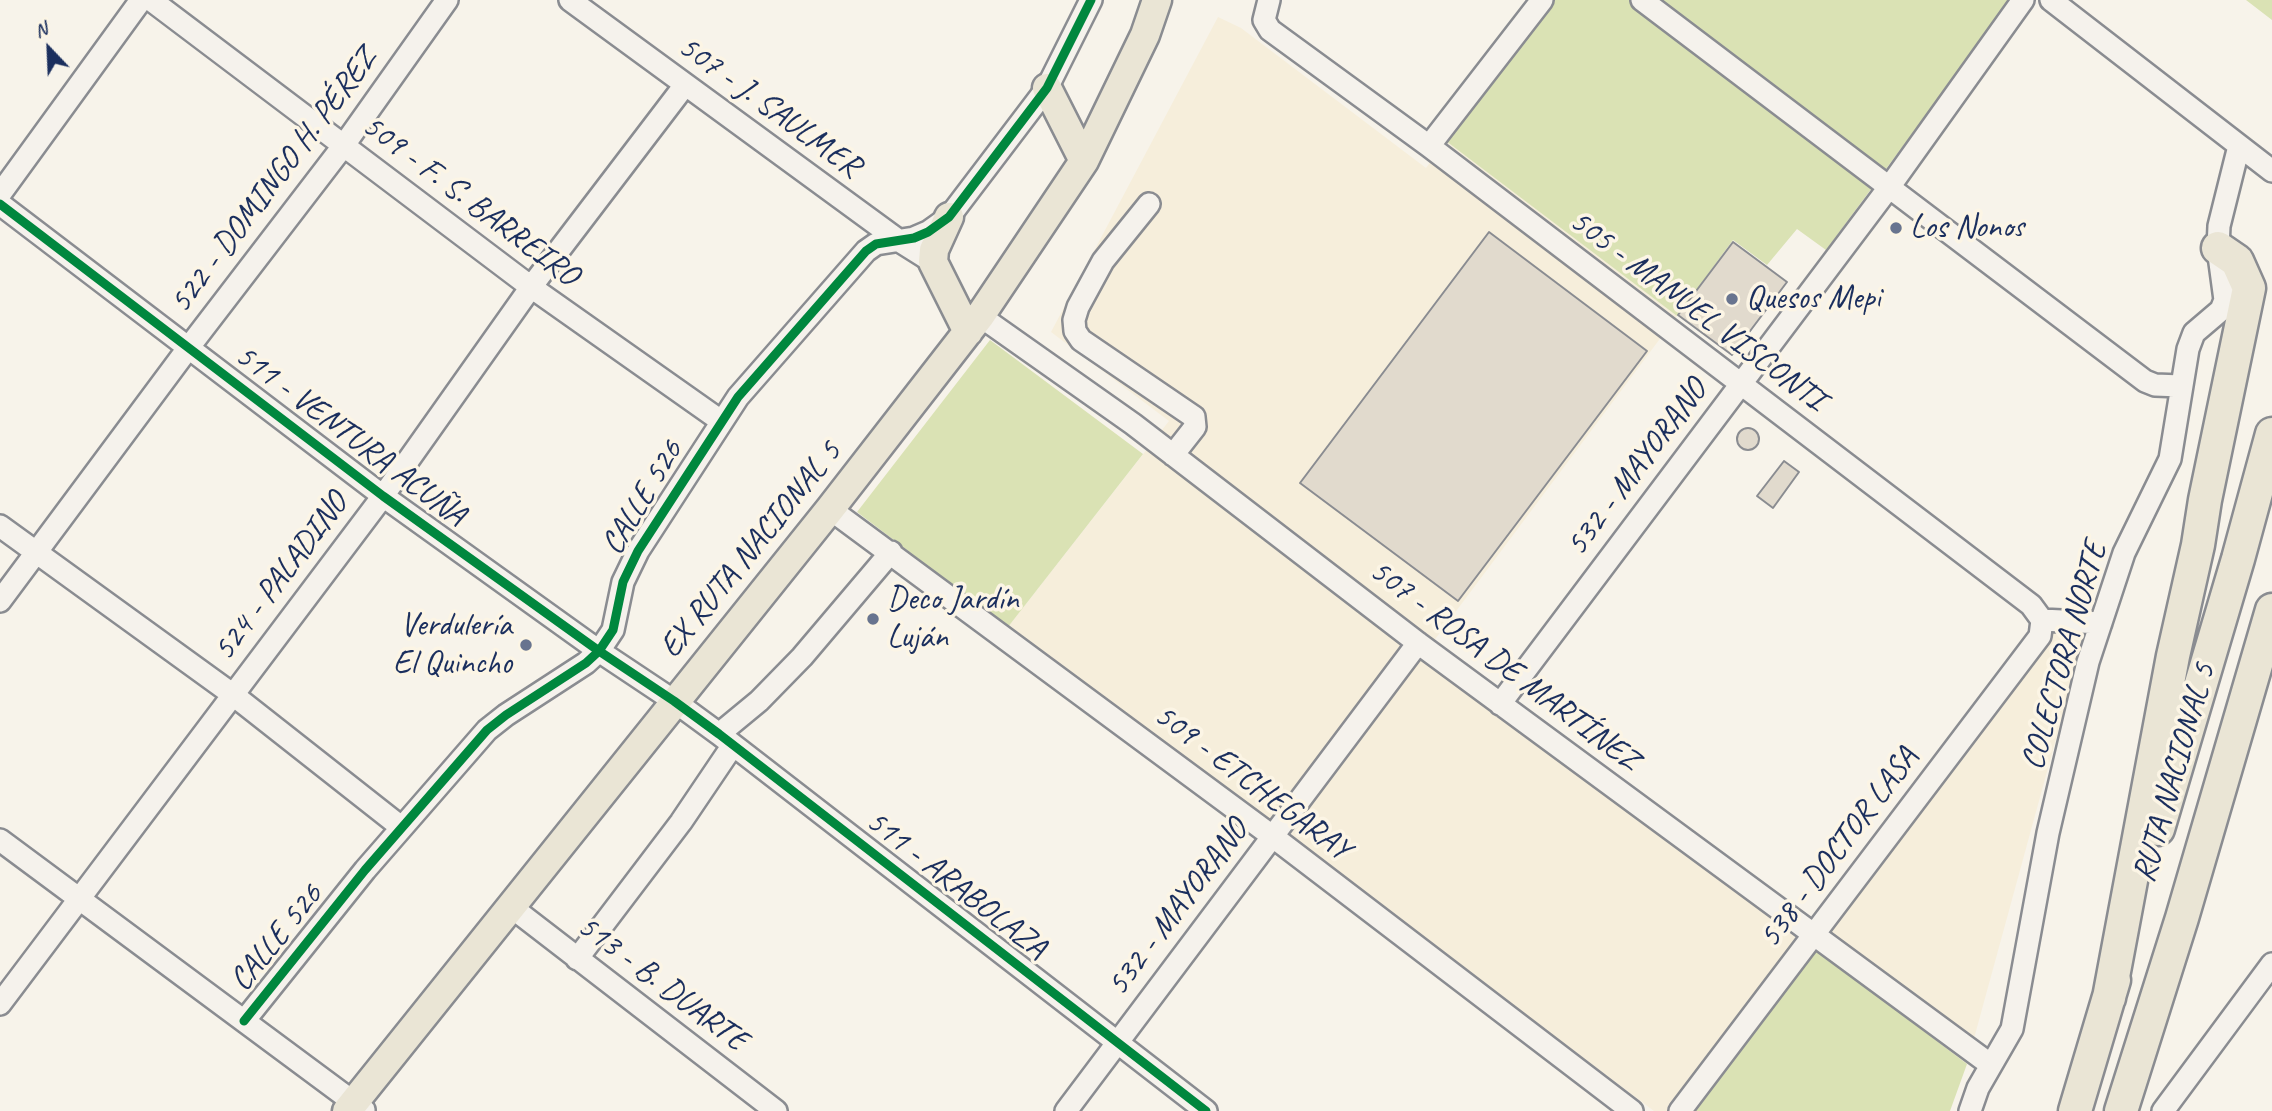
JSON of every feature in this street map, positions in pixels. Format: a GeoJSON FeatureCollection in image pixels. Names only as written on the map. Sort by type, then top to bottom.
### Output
{"type":"FeatureCollection","features":[{"type":"Feature","properties":{"kind":"highway"},"geometry":{"type":"LineString","coordinates":[[2109,998],[2173,656],[2249,288],[2237,261],[2218,248]]}},
{"type":"Feature","properties":{"kind":"highway","name":"RUTA NACIONAL 5"},"geometry":{"type":"LineString","coordinates":[[2075,1111],[2238,559],[2272,433]]}},
{"type":"Feature","properties":{"kind":"highway","name":"RUTA NACIONAL 5"},"geometry":{"type":"LineString","coordinates":[[2121,1111],[2182,918],[2272,610]]}},
{"type":"Feature","properties":{"kind":"highway"},"geometry":{"type":"LineString","coordinates":[[2182,918],[2272,688]]}},
{"type":"Feature","properties":{"kind":"main road","name":"EX RUTA NACIONAL 5"},"geometry":{"type":"LineString","coordinates":[[355,1108],[510,906],[830,509],[974,324],[1084,162],[1145,35],[1157,0]]}},
{"type":"Feature","properties":{"kind":"main road"},"geometry":{"type":"LineString","coordinates":[[1047,88],[1084,162]]}},
{"type":"Feature","properties":{"kind":"main road"},"geometry":{"type":"LineString","coordinates":[[949,217],[934,250],[933,262],[937,274],[974,324]]}},
{"type":"Feature","properties":{"kind":"street"},"geometry":{"type":"LineString","coordinates":[[0,194],[141,0]]}},
{"type":"Feature","properties":{"kind":"street","name":"509 - F. S. BARREIRO"},"geometry":{"type":"LineString","coordinates":[[151,0],[531,287],[721,421]]}},
{"type":"Feature","properties":{"kind":"street","name":"522 - DOMINGO H. PÉREZ"},"geometry":{"type":"LineString","coordinates":[[0,601],[188,347],[344,145],[447,0]]}},
{"type":"Feature","properties":{"kind":"street","name":"507 - J. SAULMER"},"geometry":{"type":"LineString","coordinates":[[570,0],[898,240],[933,262]]}},
{"type":"Feature","properties":{"kind":"street"},"geometry":{"type":"LineString","coordinates":[[949,217],[1047,88],[1091,0]]}},
{"type":"Feature","properties":{"kind":"street"},"geometry":{"type":"LineString","coordinates":[[1429,146],[1542,0]]}},
{"type":"Feature","properties":{"kind":"street"},"geometry":{"type":"LineString","coordinates":[[1642,0],[2145,381],[2155,385],[2181,386]]}},
{"type":"Feature","properties":{"kind":"street","name":"532 - MAYORANO"},"geometry":{"type":"LineString","coordinates":[[1500,704],[1890,186],[2023,0]]}},
{"type":"Feature","properties":{"kind":"street"},"geometry":{"type":"LineString","coordinates":[[2051,0],[2272,170]]}},
{"type":"Feature","properties":{"kind":"street","name":"505 - MANUEL VISCONTI"},"geometry":{"type":"LineString","coordinates":[[1266,10],[1270,30],[1429,146],[2031,605],[2042,620]]}},
{"type":"Feature","properties":{"kind":"street","name":"524 - PALADINO"},"geometry":{"type":"LineString","coordinates":[[0,1004],[383,496],[531,287],[685,85]]}},
{"type":"Feature","properties":{"kind":"street","name":"COLECTORA NORTE"},"geometry":{"type":"LineString","coordinates":[[1970,1111],[1978,1088],[2012,1029],[2049,833],[2088,662],[2124,553],[2170,459],[2188,349],[2194,333],[2221,310],[2225,300],[2218,248],[2219,226],[2239,146]]}},
{"type":"Feature","properties":{"kind":"street","name":"511 - VENTURA ACUÑA"},"geometry":{"type":"LineString","coordinates":[[0,204],[383,496],[599,651],[674,701]]}},
{"type":"Feature","properties":{"kind":"street"},"geometry":{"type":"LineString","coordinates":[[1149,204],[1103,261],[1077,307],[1075,331],[1081,340],[1194,417],[1195,427],[1173,455]]}},
{"type":"Feature","properties":{"kind":"street","name":"CALLE 526"},"geometry":{"type":"LineString","coordinates":[[244,1021],[401,827],[487,730],[586,663],[599,651],[612,630],[623,582],[638,551],[721,421],[738,397],[866,251],[876,244],[914,238],[949,217]]}},
{"type":"Feature","properties":{"kind":"street","name":"507 - ROSA DE MARTÍNEZ"},"geometry":{"type":"LineString","coordinates":[[974,324],[1173,455],[1418,643],[1991,1065]]}},
{"type":"Feature","properties":{"kind":"street","name":"509 - ETCHEGARAY"},"geometry":{"type":"LineString","coordinates":[[830,509],[1272,836],[1632,1111]]}},
{"type":"Feature","properties":{"kind":"street"},"geometry":{"type":"LineString","coordinates":[[0,526],[232,694],[401,827]]}},
{"type":"Feature","properties":{"kind":"street"},"geometry":{"type":"LineString","coordinates":[[577,959],[681,821],[726,740],[802,657],[891,552]]}},
{"type":"Feature","properties":{"kind":"street"},"geometry":{"type":"LineString","coordinates":[[2042,620],[2101,623]]}},
{"type":"Feature","properties":{"kind":"street","name":"538 - DOCTOR LASA"},"geometry":{"type":"LineString","coordinates":[[1680,1111],[2040,636],[2042,620]]}},
{"type":"Feature","properties":{"kind":"street","name":"532 - MAYORANO"},"geometry":{"type":"LineString","coordinates":[[1066,1111],[1418,643]]}},
{"type":"Feature","properties":{"kind":"street","name":"511 - ARABOLAZA"},"geometry":{"type":"LineString","coordinates":[[674,701],[1206,1111]]}},
{"type":"Feature","properties":{"kind":"street"},"geometry":{"type":"LineString","coordinates":[[0,841],[244,1021],[355,1108]]}},
{"type":"Feature","properties":{"kind":"street","name":"513 - B. DUARTE"},"geometry":{"type":"LineString","coordinates":[[510,906],[776,1111]]}},
{"type":"Feature","properties":{"kind":"street"},"geometry":{"type":"LineString","coordinates":[[2163,1111],[2272,964]]}},
{"type":"Feature","properties":{"kind":"shaded area"},"geometry":{"type":"Polygon","coordinates":[[[1218,17],[1241,28],[1426,168],[1446,141],[1677,316],[1424,654],[1811,944],[2066,611],[2086,629],[1967,1064],[1811,945],[1687,1111],[1654,1111],[1008,627],[1169,421],[1051,332],[1218,17]]]}},
{"type":"Feature","properties":{"kind":"green space"},"geometry":{"type":"Polygon","coordinates":[[[1553,0],[2011,0],[1826,250],[1797,229],[1767,265],[1733,240],[1677,316],[1446,141],[1553,0]]]}},
{"type":"Feature","properties":{"kind":"green space"},"geometry":{"type":"Polygon","coordinates":[[[2246,0],[2272,0],[2272,20],[2246,0]]]}},
{"type":"Feature","properties":{"kind":"green space"},"geometry":{"type":"Polygon","coordinates":[[[990,340],[1143,454],[1008,627],[857,512],[990,340]]]}},
{"type":"Feature","properties":{"kind":"green space"},"geometry":{"type":"Polygon","coordinates":[[[1811,945],[1967,1064],[1950,1111],[1687,1111],[1811,945]]]}},
{"type":"Feature","properties":{"kind":"building"},"geometry":{"type":"Polygon","coordinates":[[[1489,232],[1647,351],[1458,601],[1300,483],[1489,232]]]}},
{"type":"Feature","properties":{"kind":"building","name":"Quesos Mepi"},"geometry":{"type":"Polygon","coordinates":[[[1733,242],[1787,282],[1732,355],[1678,315],[1733,242]]]}},
{"type":"Feature","properties":{"kind":"building"},"geometry":{"type":"Polygon","coordinates":[[[1744,428],[1752,428],[1759,435],[1759,443],[1752,450],[1744,450],[1737,443],[1737,435],[1744,428]]]}},
{"type":"Feature","properties":{"kind":"building"},"geometry":{"type":"Polygon","coordinates":[[[1784,461],[1799,472],[1773,508],[1757,496],[1784,461]]]}},
{"type":"Feature","properties":{"kind":"cycle path"},"geometry":{"type":"LineString","coordinates":[[244,1021],[365,870],[487,730],[586,663],[599,651],[613,630],[623,582],[638,551],[738,397],[866,251],[876,244],[914,238],[949,217],[1047,88],[1091,0]]}},
{"type":"Feature","properties":{"kind":"cycle path"},"geometry":{"type":"LineString","coordinates":[[0,204],[383,496],[719,734],[1206,1111]]}},
{"type":"Feature","properties":{"kind":"place","name":"Los Nonos"},"geometry":{"type":"Point","coordinates":[1896,228]}},
{"type":"Feature","properties":{"kind":"place","name":"Quesos Mepi"},"geometry":{"type":"Point","coordinates":[1732,299]}},
{"type":"Feature","properties":{"kind":"place","name":"Deco Jardín Luján"},"geometry":{"type":"Point","coordinates":[873,619]}},
{"type":"Feature","properties":{"kind":"place","name":"Verdulería El Quincho"},"geometry":{"type":"Point","coordinates":[526,645]}}]}
